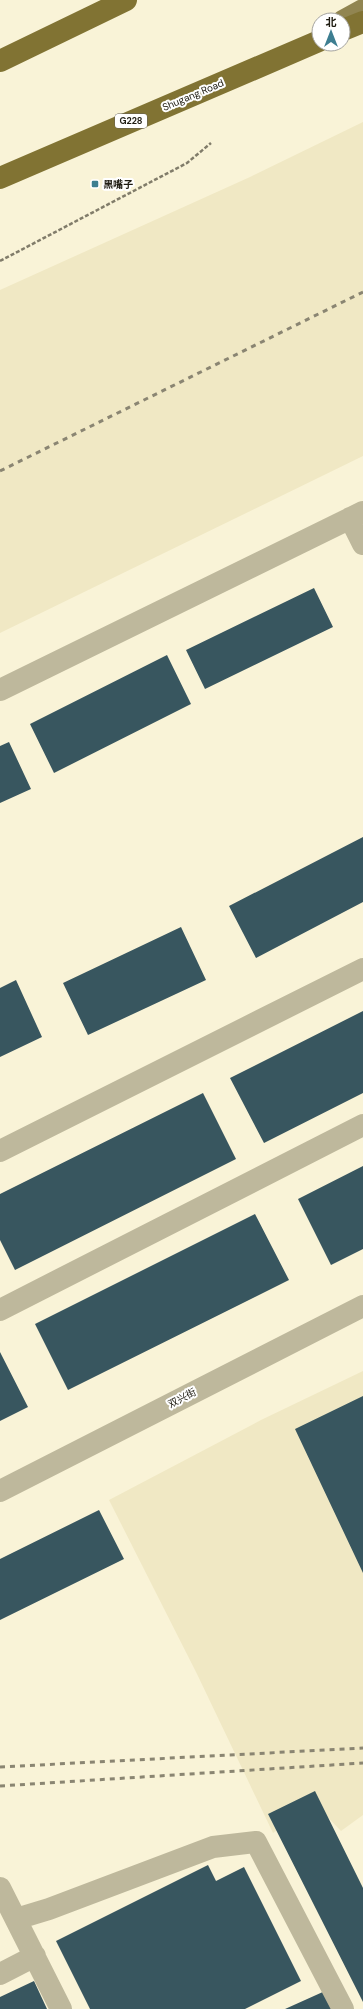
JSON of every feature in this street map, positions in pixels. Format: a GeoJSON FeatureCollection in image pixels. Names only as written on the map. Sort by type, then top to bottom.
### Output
{"type":"FeatureCollection","features":[{"type":"Feature","properties":{"kind":"highway"},"geometry":{"type":"LineString","coordinates":[[0,61],[126,0]]}},
{"type":"Feature","properties":{"kind":"highway"},"geometry":{"type":"LineString","coordinates":[[351,27],[363,22]]}},
{"type":"Feature","properties":{"kind":"highway","name":"Shugang Road"},"geometry":{"type":"LineString","coordinates":[[0,178],[311,44]]}},
{"type":"Feature","properties":{"kind":"main road"},"geometry":{"type":"LineString","coordinates":[[351,16],[363,10]]}},
{"type":"Feature","properties":{"kind":"main road"},"geometry":{"type":"LineString","coordinates":[[262,65],[311,38]]}},
{"type":"Feature","properties":{"kind":"street"},"geometry":{"type":"LineString","coordinates":[[0,690],[357,515],[363,544]]}},
{"type":"Feature","properties":{"kind":"street"},"geometry":{"type":"LineString","coordinates":[[0,1151],[363,969]]}},
{"type":"Feature","properties":{"kind":"street"},"geometry":{"type":"LineString","coordinates":[[0,1310],[363,1125]]}},
{"type":"Feature","properties":{"kind":"street","name":"双兴街"},"geometry":{"type":"LineString","coordinates":[[0,1491],[363,1306]]}},
{"type":"Feature","properties":{"kind":"street"},"geometry":{"type":"LineString","coordinates":[[16,1919],[49,1909],[214,1847],[256,1842],[343,2009]]}},
{"type":"Feature","properties":{"kind":"street"},"geometry":{"type":"LineString","coordinates":[[0,1888],[61,2009]]}},
{"type":"Feature","properties":{"kind":"street"},"geometry":{"type":"LineString","coordinates":[[0,1974],[35,1956]]}},
{"type":"Feature","properties":{"kind":"path"},"geometry":{"type":"LineString","coordinates":[[0,261],[186,163],[211,143]]}},
{"type":"Feature","properties":{"kind":"shaded area"},"geometry":{"type":"Polygon","coordinates":[[[363,122],[363,456],[0,633],[0,290],[250,177],[363,122]]]}},
{"type":"Feature","properties":{"kind":"shaded area"},"geometry":{"type":"Polygon","coordinates":[[[363,1371],[363,1815],[341,1831],[316,1805],[273,1833],[197,1674],[109,1500],[261,1420],[363,1371]]]}},
{"type":"Feature","properties":{"kind":"building"},"geometry":{"type":"Polygon","coordinates":[[[314,588],[333,627],[205,689],[186,650],[314,588]]]}},
{"type":"Feature","properties":{"kind":"building"},"geometry":{"type":"Polygon","coordinates":[[[167,655],[191,704],[54,773],[30,724],[167,655]]]}},
{"type":"Feature","properties":{"kind":"building"},"geometry":{"type":"Polygon","coordinates":[[[9,742],[31,789],[0,803],[0,746],[9,742]]]}},
{"type":"Feature","properties":{"kind":"building"},"geometry":{"type":"Polygon","coordinates":[[[363,837],[363,902],[256,958],[229,906],[363,837]]]}},
{"type":"Feature","properties":{"kind":"building"},"geometry":{"type":"Polygon","coordinates":[[[181,927],[206,980],[88,1035],[63,983],[181,927]]]}},
{"type":"Feature","properties":{"kind":"building"},"geometry":{"type":"Polygon","coordinates":[[[16,980],[42,1037],[0,1057],[0,988],[16,980]]]}},
{"type":"Feature","properties":{"kind":"building"},"geometry":{"type":"Polygon","coordinates":[[[363,1011],[363,1093],[264,1143],[230,1078],[363,1011]]]}},
{"type":"Feature","properties":{"kind":"building"},"geometry":{"type":"Polygon","coordinates":[[[203,1093],[236,1159],[15,1270],[0,1240],[0,1194],[203,1093]]]}},
{"type":"Feature","properties":{"kind":"building"},"geometry":{"type":"Polygon","coordinates":[[[363,1166],[363,1249],[331,1265],[298,1199],[363,1166]]]}},
{"type":"Feature","properties":{"kind":"building"},"geometry":{"type":"Polygon","coordinates":[[[255,1214],[289,1280],[68,1390],[35,1324],[255,1214]]]}},
{"type":"Feature","properties":{"kind":"building"},"geometry":{"type":"Polygon","coordinates":[[[0,1352],[28,1407],[0,1421],[0,1352]]]}},
{"type":"Feature","properties":{"kind":"building"},"geometry":{"type":"Polygon","coordinates":[[[363,1396],[363,1573],[295,1429],[363,1396]]]}},
{"type":"Feature","properties":{"kind":"building"},"geometry":{"type":"Polygon","coordinates":[[[99,1510],[124,1559],[0,1620],[0,1559],[99,1510]]]}},
{"type":"Feature","properties":{"kind":"building"},"geometry":{"type":"Polygon","coordinates":[[[315,1791],[363,1888],[363,2002],[268,1814],[315,1791]]]}},
{"type":"Feature","properties":{"kind":"building"},"geometry":{"type":"Polygon","coordinates":[[[208,1865],[216,1881],[244,1867],[301,1981],[245,2009],[90,2009],[56,1941],[208,1865]]]}},
{"type":"Feature","properties":{"kind":"building"},"geometry":{"type":"Polygon","coordinates":[[[34,1981],[47,2009],[0,2009],[0,1997],[34,1981]]]}},
{"type":"Feature","properties":{"kind":"building"},"geometry":{"type":"Polygon","coordinates":[[[325,1991],[333,2009],[285,2009],[325,1991]]]}},
{"type":"Feature","properties":{"kind":"railway"},"geometry":{"type":"LineString","coordinates":[[0,471],[363,292]]}},
{"type":"Feature","properties":{"kind":"railway"},"geometry":{"type":"LineString","coordinates":[[0,1767],[363,1748]]}},
{"type":"Feature","properties":{"kind":"railway"},"geometry":{"type":"LineString","coordinates":[[0,1786],[363,1763]]}},
{"type":"Feature","properties":{"kind":"place","name":"黑嘴子"},"geometry":{"type":"Point","coordinates":[95,184]}}]}
